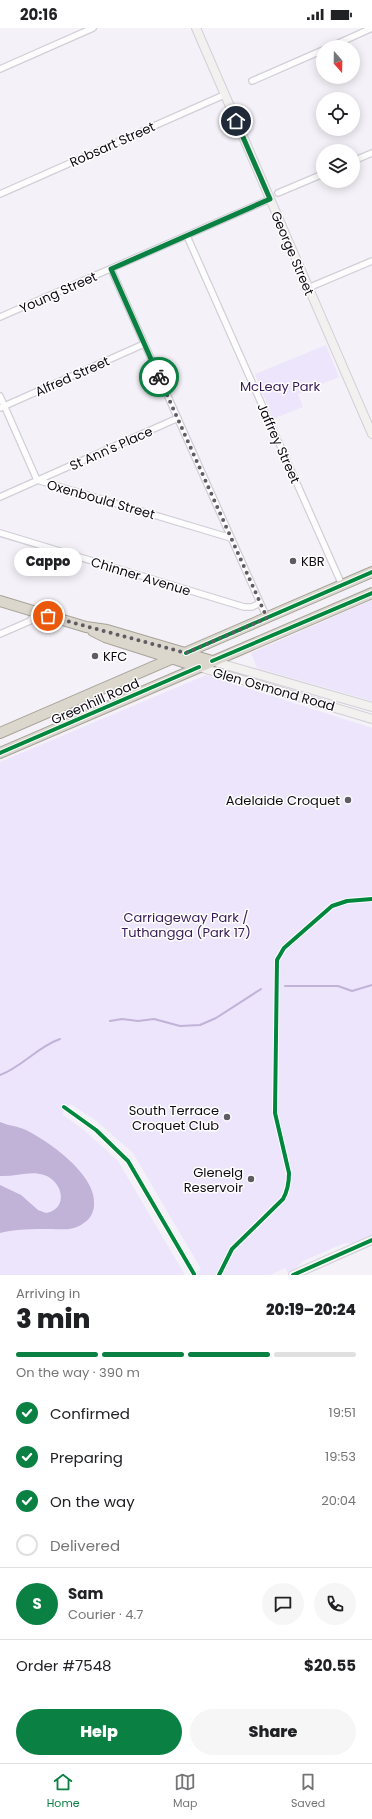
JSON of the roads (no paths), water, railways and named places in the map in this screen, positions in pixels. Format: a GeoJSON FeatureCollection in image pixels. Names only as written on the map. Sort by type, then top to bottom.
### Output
{"type":"FeatureCollection","features":[{"type":"Feature","properties":{"kind":"highway","name":"Greenhill Road"},"geometry":{"type":"LineString","coordinates":[[0,733],[372,572]]}},
{"type":"Feature","properties":{"kind":"highway"},"geometry":{"type":"LineString","coordinates":[[342,586],[349,603]]}},
{"type":"Feature","properties":{"kind":"highway","name":"Greenhill Road"},"geometry":{"type":"LineString","coordinates":[[0,753],[372,593]]}},
{"type":"Feature","properties":{"kind":"highway","name":"Glen Osmond Road"},"geometry":{"type":"LineString","coordinates":[[0,601],[86,627],[107,630],[212,661]]}},
{"type":"Feature","properties":{"kind":"highway","name":"Glen Osmond Road"},"geometry":{"type":"LineString","coordinates":[[86,627],[105,637],[199,667]]}},
{"type":"Feature","properties":{"kind":"highway"},"geometry":{"type":"LineString","coordinates":[[138,647],[148,656],[147,670]]}},
{"type":"Feature","properties":{"kind":"street"},"geometry":{"type":"LineString","coordinates":[[0,69],[93,28]]}},
{"type":"Feature","properties":{"kind":"street","name":"George Street"},"geometry":{"type":"LineString","coordinates":[[196,28],[372,434]]}},
{"type":"Feature","properties":{"kind":"street"},"geometry":{"type":"LineString","coordinates":[[345,40],[372,28]]}},
{"type":"Feature","properties":{"kind":"street"},"geometry":{"type":"LineString","coordinates":[[252,81],[316,53]]}},
{"type":"Feature","properties":{"kind":"street","name":"Robsart Street"},"geometry":{"type":"LineString","coordinates":[[0,194],[224,95]]}},
{"type":"Feature","properties":{"kind":"street"},"geometry":{"type":"LineString","coordinates":[[360,158],[372,153]]}},
{"type":"Feature","properties":{"kind":"street"},"geometry":{"type":"LineString","coordinates":[[278,193],[316,177]]}},
{"type":"Feature","properties":{"kind":"street","name":"Young Street"},"geometry":{"type":"LineString","coordinates":[[0,317],[270,199]]}},
{"type":"Feature","properties":{"kind":"street","name":"Jaffrey Street"},"geometry":{"type":"LineString","coordinates":[[187,236],[342,586]]}},
{"type":"Feature","properties":{"kind":"street"},"geometry":{"type":"LineString","coordinates":[[308,288],[372,261]]}},
{"type":"Feature","properties":{"kind":"street"},"geometry":{"type":"LineString","coordinates":[[111,269],[267,618]]}},
{"type":"Feature","properties":{"kind":"street","name":"Alfred Street"},"geometry":{"type":"LineString","coordinates":[[2,407],[144,344]]}},
{"type":"Feature","properties":{"kind":"street","name":"Oxenbould Street"},"geometry":{"type":"LineString","coordinates":[[0,396],[2,407],[37,480],[231,538]]}},
{"type":"Feature","properties":{"kind":"street","name":"St Ann's Place"},"geometry":{"type":"LineString","coordinates":[[0,496],[178,418]]}},
{"type":"Feature","properties":{"kind":"street","name":"Chinner Avenue"},"geometry":{"type":"LineString","coordinates":[[0,534],[244,606],[252,606],[260,603]]}},
{"type":"Feature","properties":{"kind":"street"},"geometry":{"type":"LineString","coordinates":[[0,634],[30,621],[36,612]]}},
{"type":"Feature","properties":{"kind":"street","name":"Glen Osmond Road"},"geometry":{"type":"LineString","coordinates":[[212,661],[372,707]]}},
{"type":"Feature","properties":{"kind":"street","name":"Glen Osmond Road"},"geometry":{"type":"LineString","coordinates":[[199,667],[372,719]]}},
{"type":"Feature","properties":{"kind":"street"},"geometry":{"type":"LineString","coordinates":[[293,1275],[371,1242]]}},
{"type":"Feature","properties":{"kind":"waterway"},"geometry":{"type":"LineString","coordinates":[[285,986],[338,986],[352,991],[372,985]]}},
{"type":"Feature","properties":{"kind":"waterway"},"geometry":{"type":"LineString","coordinates":[[110,1021],[122,1019],[138,1021],[154,1019],[180,1026],[200,1025],[216,1018],[261,989]]}},
{"type":"Feature","properties":{"kind":"waterway"},"geometry":{"type":"LineString","coordinates":[[0,1075],[15,1067],[44,1047],[60,1039]]}},
{"type":"Feature","properties":{"kind":"place","name":"KBR"},"geometry":{"type":"Point","coordinates":[293,561]}},
{"type":"Feature","properties":{"kind":"place","name":"Cappo"},"geometry":{"type":"Point","coordinates":[48,616]}},
{"type":"Feature","properties":{"kind":"place","name":"KFC"},"geometry":{"type":"Point","coordinates":[95,656]}},
{"type":"Feature","properties":{"kind":"place","name":"Adelaide Croquet"},"geometry":{"type":"Point","coordinates":[348,800]}},
{"type":"Feature","properties":{"kind":"place","name":"South Terrace Croquet Club"},"geometry":{"type":"Point","coordinates":[227,1117]}},
{"type":"Feature","properties":{"kind":"place","name":"Glenelg Reservoir"},"geometry":{"type":"Point","coordinates":[251,1179]}},
{"type":"Feature","properties":{"kind":"park label","name":"McLeay Park"},"geometry":{"type":"Point","coordinates":[280,386]}},
{"type":"Feature","properties":{"kind":"park label","name":"Carriageway Park / Tuthangga (Park 17)"},"geometry":{"type":"Point","coordinates":[186,924]}}]}
